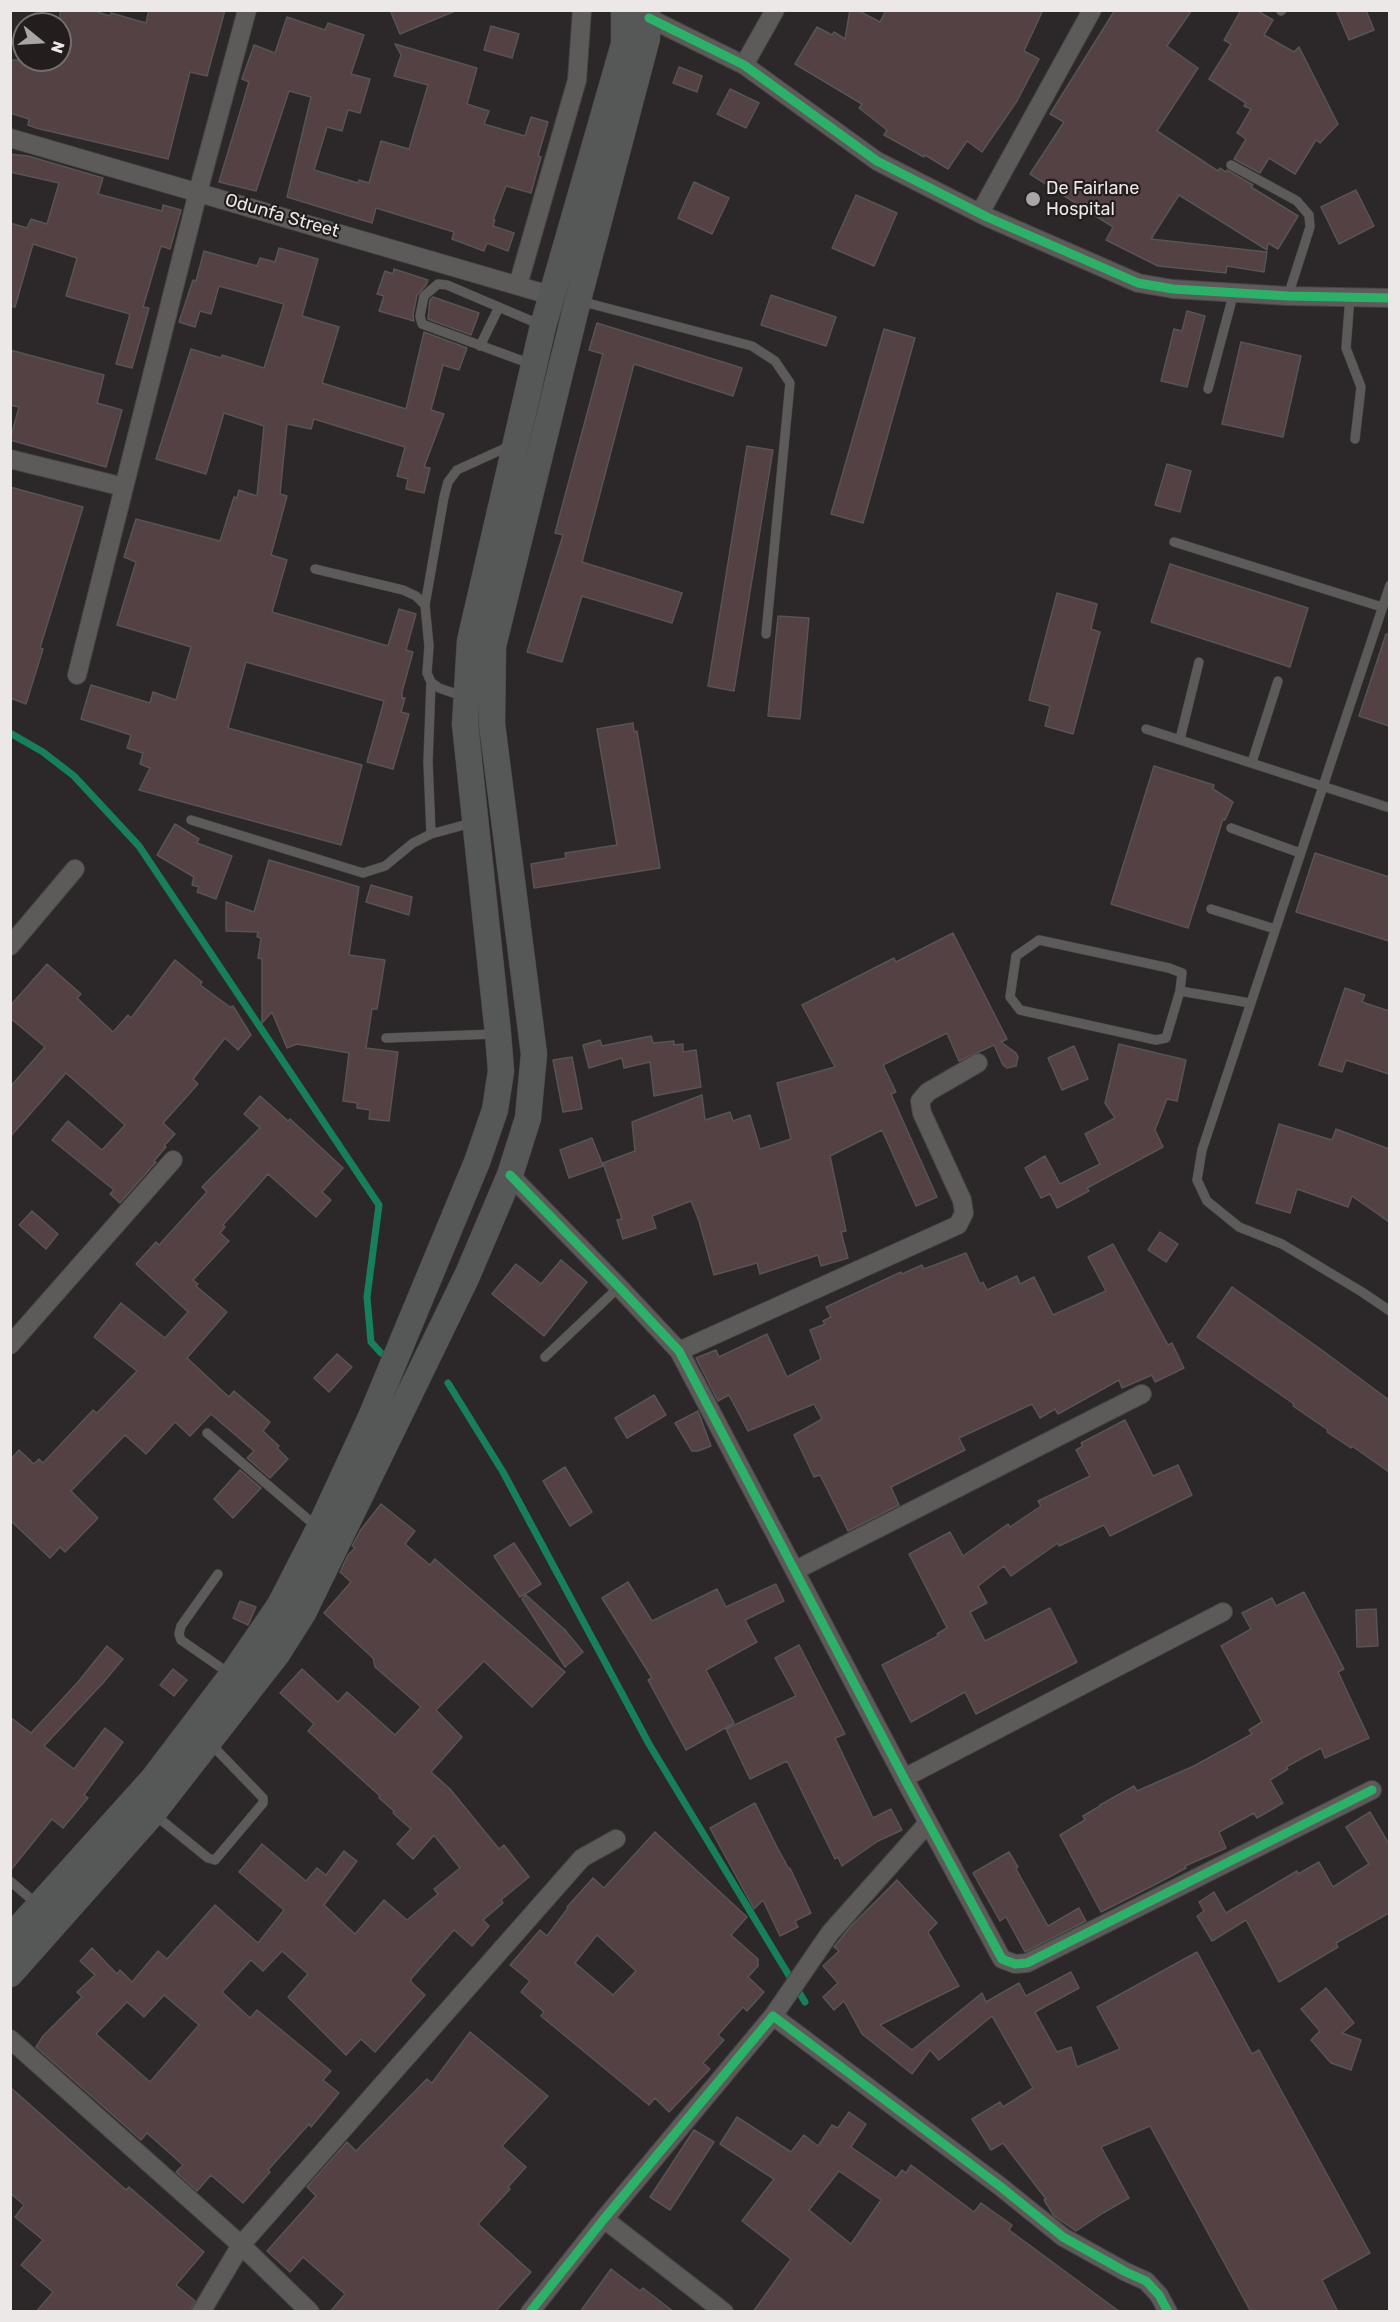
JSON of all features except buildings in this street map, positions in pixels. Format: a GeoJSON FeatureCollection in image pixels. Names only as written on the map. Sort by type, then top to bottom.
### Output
{"type":"FeatureCollection","features":[{"type":"Feature","properties":{"kind":"main road"},"geometry":{"type":"LineString","coordinates":[[10,1938],[153,1779],[232,1675],[280,1605],[319,1529],[370,1417],[477,1162],[495,1110],[501,1071],[477,822],[465,724],[470,641],[517,443],[533,364],[624,44],[624,10]]}},
{"type":"Feature","properties":{"kind":"main road"},"geometry":{"type":"LineString","coordinates":[[10,1974],[153,1813],[210,1743],[277,1654],[303,1613],[467,1276],[510,1175],[528,1118],[534,1054],[492,724],[493,646],[578,300],[647,38],[648,14]]}},
{"type":"Feature","properties":{"kind":"street"},"geometry":{"type":"LineString","coordinates":[[76,675],[198,192],[247,10]]}},
{"type":"Feature","properties":{"kind":"street"},"geometry":{"type":"LineString","coordinates":[[518,285],[577,80],[582,10]]}},
{"type":"Feature","properties":{"kind":"street"},"geometry":{"type":"LineString","coordinates":[[744,65],[775,10]]}},
{"type":"Feature","properties":{"kind":"street"},"geometry":{"type":"LineString","coordinates":[[987,218],[980,213],[1092,10]]}},
{"type":"Feature","properties":{"kind":"street"},"geometry":{"type":"LineString","coordinates":[[648,14],[744,65],[877,161],[987,218],[1138,283],[1173,289],[1288,296],[1389,298]]}},
{"type":"Feature","properties":{"kind":"street","name":"Odunfa Street"},"geometry":{"type":"LineString","coordinates":[[10,138],[553,296]]}},
{"type":"Feature","properties":{"kind":"street"},"geometry":{"type":"LineString","coordinates":[[10,459],[124,487]]}},
{"type":"Feature","properties":{"kind":"street"},"geometry":{"type":"LineString","coordinates":[[10,946],[75,869]]}},
{"type":"Feature","properties":{"kind":"street"},"geometry":{"type":"LineString","coordinates":[[679,1352],[958,1225],[964,1213],[962,1200],[922,1113],[920,1101],[928,1092],[978,1063]]}},
{"type":"Feature","properties":{"kind":"street"},"geometry":{"type":"LineString","coordinates":[[10,1346],[173,1160]]}},
{"type":"Feature","properties":{"kind":"street"},"geometry":{"type":"LineString","coordinates":[[510,1175],[679,1352],[1002,1959],[1015,1964],[1027,1963],[1372,1790]]}},
{"type":"Feature","properties":{"kind":"street"},"geometry":{"type":"LineString","coordinates":[[796,1570],[1142,1395]]}},
{"type":"Feature","properties":{"kind":"street"},"geometry":{"type":"LineString","coordinates":[[904,1778],[1223,1612]]}},
{"type":"Feature","properties":{"kind":"street"},"geometry":{"type":"LineString","coordinates":[[530,2312],[604,2218],[778,2009],[830,1933],[928,1823]]}},
{"type":"Feature","properties":{"kind":"street"},"geometry":{"type":"LineString","coordinates":[[201,2312],[241,2245],[582,1858],[616,1839]]}},
{"type":"Feature","properties":{"kind":"street"},"geometry":{"type":"LineString","coordinates":[[778,2009],[1063,2237],[1126,2272],[1146,2280],[1159,2295],[1168,2312]]}},
{"type":"Feature","properties":{"kind":"street"},"geometry":{"type":"LineString","coordinates":[[10,2039],[241,2245],[310,2312]]}},
{"type":"Feature","properties":{"kind":"street"},"geometry":{"type":"LineString","coordinates":[[604,2218],[724,2312]]}},
{"type":"Feature","properties":{"kind":"lane"},"geometry":{"type":"LineString","coordinates":[[1231,165],[1297,201],[1309,215],[1310,227],[1288,296]]}},
{"type":"Feature","properties":{"kind":"lane"},"geometry":{"type":"LineString","coordinates":[[533,364],[422,324],[420,316],[424,296],[438,284],[447,285],[543,326]]}},
{"type":"Feature","properties":{"kind":"lane"},"geometry":{"type":"LineString","coordinates":[[1208,389],[1234,292]]}},
{"type":"Feature","properties":{"kind":"lane"},"geometry":{"type":"LineString","coordinates":[[1350,297],[1346,348],[1361,387],[1355,439]]}},
{"type":"Feature","properties":{"kind":"lane"},"geometry":{"type":"LineString","coordinates":[[578,300],[752,346],[775,361],[790,383],[766,634]]}},
{"type":"Feature","properties":{"kind":"lane"},"geometry":{"type":"LineString","coordinates":[[480,346],[499,307]]}},
{"type":"Feature","properties":{"kind":"lane"},"geometry":{"type":"LineString","coordinates":[[431,834],[428,762],[431,682],[427,673],[429,646],[425,605],[448,482],[457,470],[517,443]]}},
{"type":"Feature","properties":{"kind":"lane"},"geometry":{"type":"LineString","coordinates":[[1174,542],[1382,607]]}},
{"type":"Feature","properties":{"kind":"lane"},"geometry":{"type":"LineString","coordinates":[[315,569],[403,590],[416,596],[425,605]]}},
{"type":"Feature","properties":{"kind":"lane"},"geometry":{"type":"LineString","coordinates":[[1389,585],[1202,1150],[1197,1180],[1207,1201],[1239,1227],[1282,1244],[1389,1311]]}},
{"type":"Feature","properties":{"kind":"lane"},"geometry":{"type":"LineString","coordinates":[[1180,739],[1199,662]]}},
{"type":"Feature","properties":{"kind":"lane"},"geometry":{"type":"LineString","coordinates":[[1252,762],[1278,681]]}},
{"type":"Feature","properties":{"kind":"lane"},"geometry":{"type":"LineString","coordinates":[[431,682],[439,688],[467,697]]}},
{"type":"Feature","properties":{"kind":"lane"},"geometry":{"type":"LineString","coordinates":[[1146,729],[1389,808]]}},
{"type":"Feature","properties":{"kind":"lane"},"geometry":{"type":"LineString","coordinates":[[191,820],[363,873],[385,866],[413,843],[431,834],[477,822]]}},
{"type":"Feature","properties":{"kind":"lane"},"geometry":{"type":"LineString","coordinates":[[1231,828],[1300,853]]}},
{"type":"Feature","properties":{"kind":"lane"},"geometry":{"type":"LineString","coordinates":[[1211,909],[1275,928]]}},
{"type":"Feature","properties":{"kind":"lane"},"geometry":{"type":"LineString","coordinates":[[1039,940],[1169,968],[1182,974],[1180,991],[1166,1038],[1156,1040],[1020,1010],[1010,997],[1016,956],[1039,940]]}},
{"type":"Feature","properties":{"kind":"lane"},"geometry":{"type":"LineString","coordinates":[[1180,991],[1250,1003]]}},
{"type":"Feature","properties":{"kind":"lane"},"geometry":{"type":"LineString","coordinates":[[386,1038],[498,1034]]}},
{"type":"Feature","properties":{"kind":"lane"},"geometry":{"type":"LineString","coordinates":[[545,1357],[619,1287]]}},
{"type":"Feature","properties":{"kind":"lane"},"geometry":{"type":"LineString","coordinates":[[207,1433],[319,1529]]}},
{"type":"Feature","properties":{"kind":"lane"},"geometry":{"type":"LineString","coordinates":[[218,1574],[181,1626],[178,1634],[181,1640],[232,1675]]}},
{"type":"Feature","properties":{"kind":"lane"},"geometry":{"type":"LineString","coordinates":[[153,1813],[208,1858],[215,1860],[263,1803],[262,1797],[210,1743]]}},
{"type":"Feature","properties":{"kind":"lane"},"geometry":{"type":"LineString","coordinates":[[10,1881],[40,1906]]}},
{"type":"Feature","properties":{"kind":"waterway"},"geometry":{"type":"LineString","coordinates":[[10,733],[43,752],[74,776],[139,846],[379,1205],[367,1297],[371,1342],[381,1353]]}},
{"type":"Feature","properties":{"kind":"waterway"},"geometry":{"type":"LineString","coordinates":[[448,1383],[503,1472],[649,1744],[805,2002]]}},
{"type":"Feature","properties":{"kind":"cycle path"},"geometry":{"type":"LineString","coordinates":[[649,18],[744,65],[877,161],[987,217],[1138,283],[1173,289],[1288,296],[1390,298]]}},
{"type":"Feature","properties":{"kind":"cycle path"},"geometry":{"type":"LineString","coordinates":[[510,1175],[679,1351],[1002,1959],[1015,1964],[1027,1963],[1372,1790]]}},
{"type":"Feature","properties":{"kind":"cycle path"},"geometry":{"type":"LineString","coordinates":[[530,2312],[604,2219],[773,2016],[1001,2187],[1063,2237],[1146,2281],[1159,2295],[1168,2312]]}},
{"type":"Feature","properties":{"kind":"place","name":"De Fairlane Hospital"},"geometry":{"type":"Point","coordinates":[1033,199]}}]}
